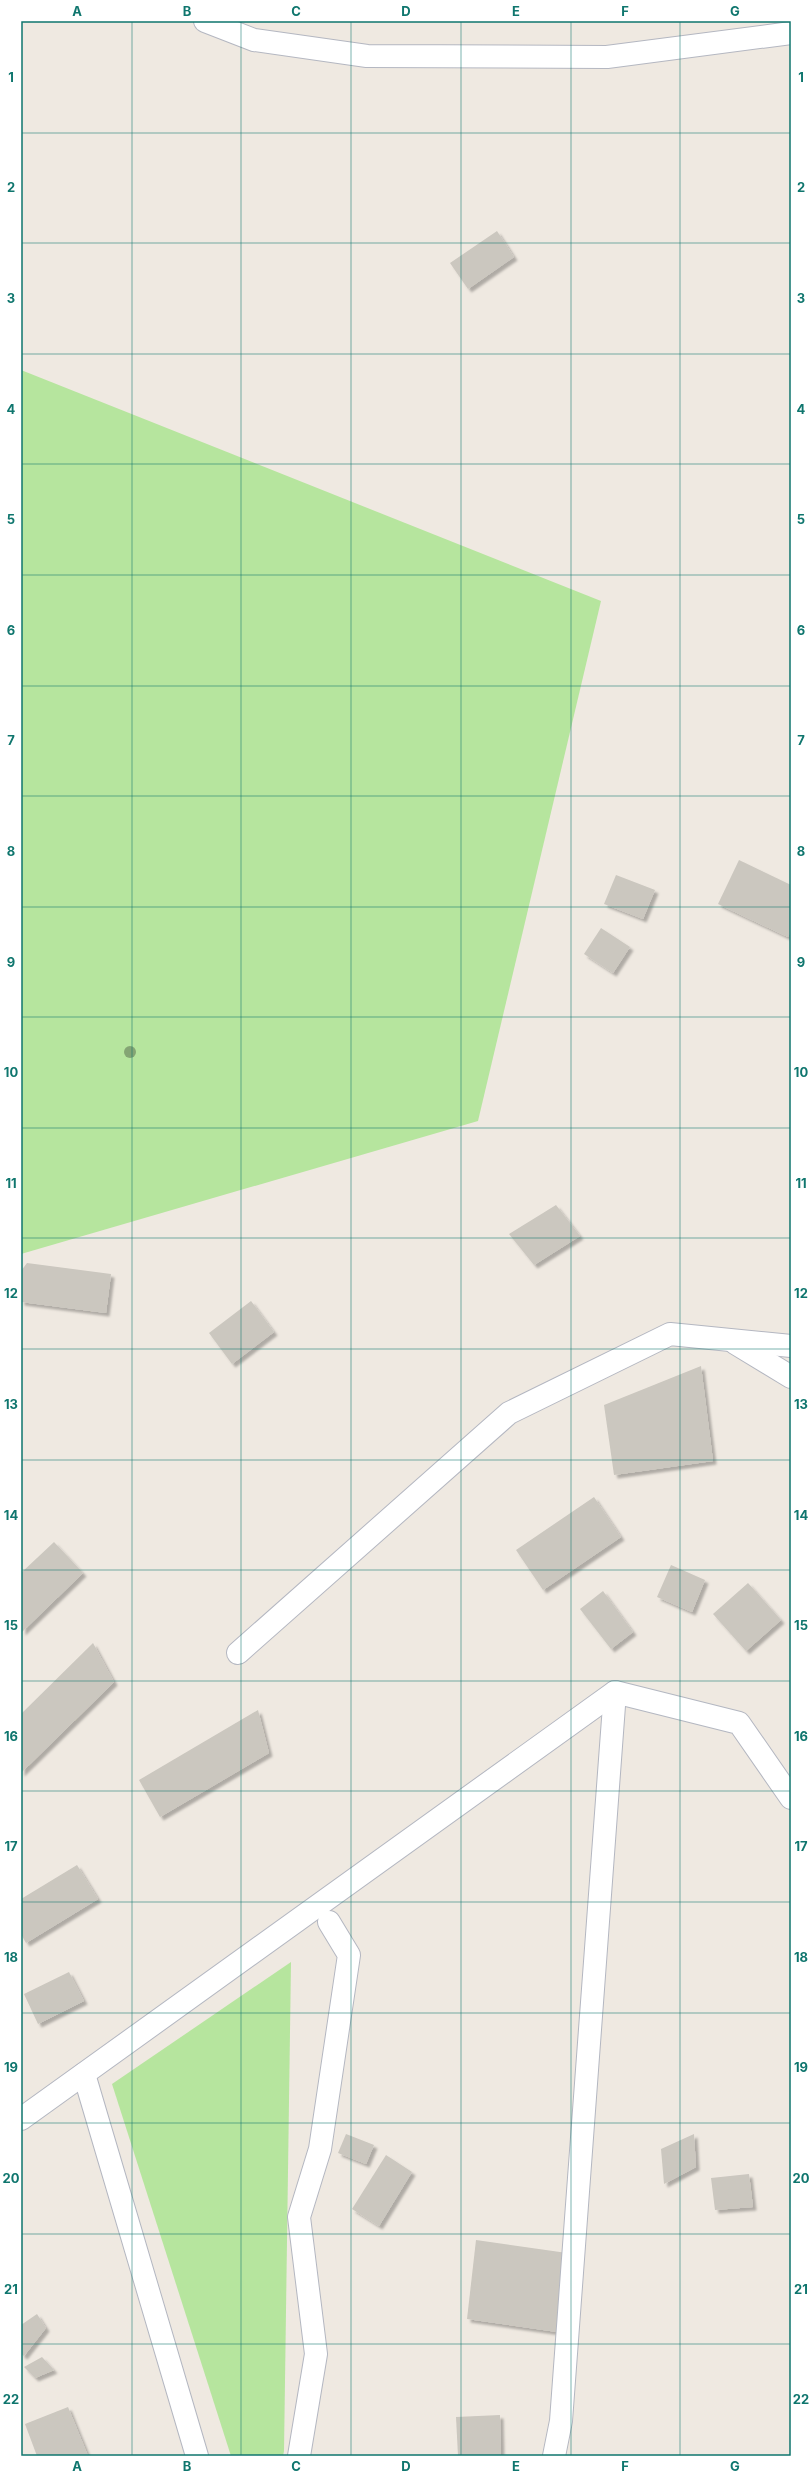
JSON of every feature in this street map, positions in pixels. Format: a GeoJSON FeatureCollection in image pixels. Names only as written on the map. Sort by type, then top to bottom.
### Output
{"type":"FeatureCollection","features":[{"type":"Feature","properties":{"kind":"street"},"geometry":{"type":"LineString","coordinates":[[205,21],[254,40],[367,56],[607,57],[791,33]]}},
{"type":"Feature","properties":{"kind":"street"},"geometry":{"type":"LineString","coordinates":[[238,1653],[509,1413],[670,1334],[791,1346]]}},
{"type":"Feature","properties":{"kind":"street"},"geometry":{"type":"LineString","coordinates":[[730,1340],[791,1377]]}},
{"type":"Feature","properties":{"kind":"street"},"geometry":{"type":"LineString","coordinates":[[21,2119],[615,1692],[739,1723],[791,1798]]}},
{"type":"Feature","properties":{"kind":"street"},"geometry":{"type":"LineString","coordinates":[[554,2456],[561,2422],[615,1692]]}},
{"type":"Feature","properties":{"kind":"street"},"geometry":{"type":"LineString","coordinates":[[299,2456],[316,2354],[299,2217],[320,2149],[349,1955],[329,1922]]}},
{"type":"Feature","properties":{"kind":"street"},"geometry":{"type":"LineString","coordinates":[[84,2074],[197,2456]]}},
{"type":"Feature","properties":{"kind":"green space"},"geometry":{"type":"Polygon","coordinates":[[[21,370],[601,601],[478,1121],[21,1254],[21,370]]]}},
{"type":"Feature","properties":{"kind":"green space"},"geometry":{"type":"Polygon","coordinates":[[[291,1962],[284,2451],[283,2456],[231,2456],[112,2084],[291,1962]]]}},
{"type":"Feature","properties":{"kind":"building"},"geometry":{"type":"Polygon","coordinates":[[[497,231],[514,257],[468,289],[450,263],[497,231]]]}},
{"type":"Feature","properties":{"kind":"building"},"geometry":{"type":"Polygon","coordinates":[[[739,860],[791,885],[791,930],[788,937],[718,904],[739,860]]]}},
{"type":"Feature","properties":{"kind":"building"},"geometry":{"type":"Polygon","coordinates":[[[616,875],[655,890],[643,919],[604,904],[616,875]]]}},
{"type":"Feature","properties":{"kind":"building"},"geometry":{"type":"Polygon","coordinates":[[[601,928],[630,947],[613,973],[584,954],[601,928]]]}},
{"type":"Feature","properties":{"kind":"building"},"geometry":{"type":"Polygon","coordinates":[[[556,1205],[580,1236],[534,1265],[509,1234],[556,1205]]]}},
{"type":"Feature","properties":{"kind":"building"},"geometry":{"type":"Polygon","coordinates":[[[27,1263],[111,1274],[106,1313],[21,1302],[21,1271],[27,1263]]]}},
{"type":"Feature","properties":{"kind":"building"},"geometry":{"type":"Polygon","coordinates":[[[251,1301],[274,1332],[232,1364],[209,1333],[251,1301]]]}},
{"type":"Feature","properties":{"kind":"building"},"geometry":{"type":"Polygon","coordinates":[[[701,1366],[713,1461],[614,1475],[604,1405],[701,1366]]]}},
{"type":"Feature","properties":{"kind":"building"},"geometry":{"type":"Polygon","coordinates":[[[594,1497],[621,1537],[543,1590],[516,1550],[594,1497]]]}},
{"type":"Feature","properties":{"kind":"building"},"geometry":{"type":"Polygon","coordinates":[[[54,1542],[83,1573],[22,1632],[21,1573],[54,1542]]]}},
{"type":"Feature","properties":{"kind":"building"},"geometry":{"type":"Polygon","coordinates":[[[671,1565],[705,1580],[692,1612],[657,1597],[671,1565]]]}},
{"type":"Feature","properties":{"kind":"building"},"geometry":{"type":"Polygon","coordinates":[[[748,1583],[781,1620],[746,1651],[713,1614],[748,1583]]]}},
{"type":"Feature","properties":{"kind":"building"},"geometry":{"type":"Polygon","coordinates":[[[603,1591],[633,1632],[611,1649],[580,1609],[603,1591]]]}},
{"type":"Feature","properties":{"kind":"building"},"geometry":{"type":"Polygon","coordinates":[[[93,1643],[114,1682],[21,1773],[21,1714],[93,1643]]]}},
{"type":"Feature","properties":{"kind":"building"},"geometry":{"type":"Polygon","coordinates":[[[258,1710],[269,1753],[160,1817],[139,1780],[258,1710]]]}},
{"type":"Feature","properties":{"kind":"building"},"geometry":{"type":"Polygon","coordinates":[[[77,1865],[98,1899],[26,1943],[21,1934],[21,1899],[77,1865]]]}},
{"type":"Feature","properties":{"kind":"building"},"geometry":{"type":"Polygon","coordinates":[[[69,1972],[84,2001],[38,2024],[24,1994],[69,1972]]]}},
{"type":"Feature","properties":{"kind":"building"},"geometry":{"type":"Polygon","coordinates":[[[346,2134],[374,2145],[366,2164],[338,2153],[346,2134]]]}},
{"type":"Feature","properties":{"kind":"building"},"geometry":{"type":"Polygon","coordinates":[[[694,2134],[696,2167],[664,2184],[661,2149],[694,2134]]]}},
{"type":"Feature","properties":{"kind":"building"},"geometry":{"type":"Polygon","coordinates":[[[386,2155],[412,2172],[379,2226],[352,2209],[386,2155]]]}},
{"type":"Feature","properties":{"kind":"building"},"geometry":{"type":"Polygon","coordinates":[[[749,2174],[753,2207],[715,2210],[711,2178],[749,2174]]]}},
{"type":"Feature","properties":{"kind":"building"},"geometry":{"type":"Polygon","coordinates":[[[476,2240],[567,2253],[557,2332],[467,2319],[476,2240]]]}},
{"type":"Feature","properties":{"kind":"building"},"geometry":{"type":"Polygon","coordinates":[[[37,2314],[46,2328],[24,2356],[21,2354],[21,2325],[37,2314]]]}},
{"type":"Feature","properties":{"kind":"building"},"geometry":{"type":"Polygon","coordinates":[[[42,2357],[54,2370],[35,2378],[24,2367],[42,2357]]]}},
{"type":"Feature","properties":{"kind":"building"},"geometry":{"type":"Polygon","coordinates":[[[68,2407],[88,2456],[37,2456],[25,2424],[68,2407]]]}},
{"type":"Feature","properties":{"kind":"building"},"geometry":{"type":"Polygon","coordinates":[[[500,2415],[501,2456],[458,2456],[456,2417],[500,2415]]]}}]}
